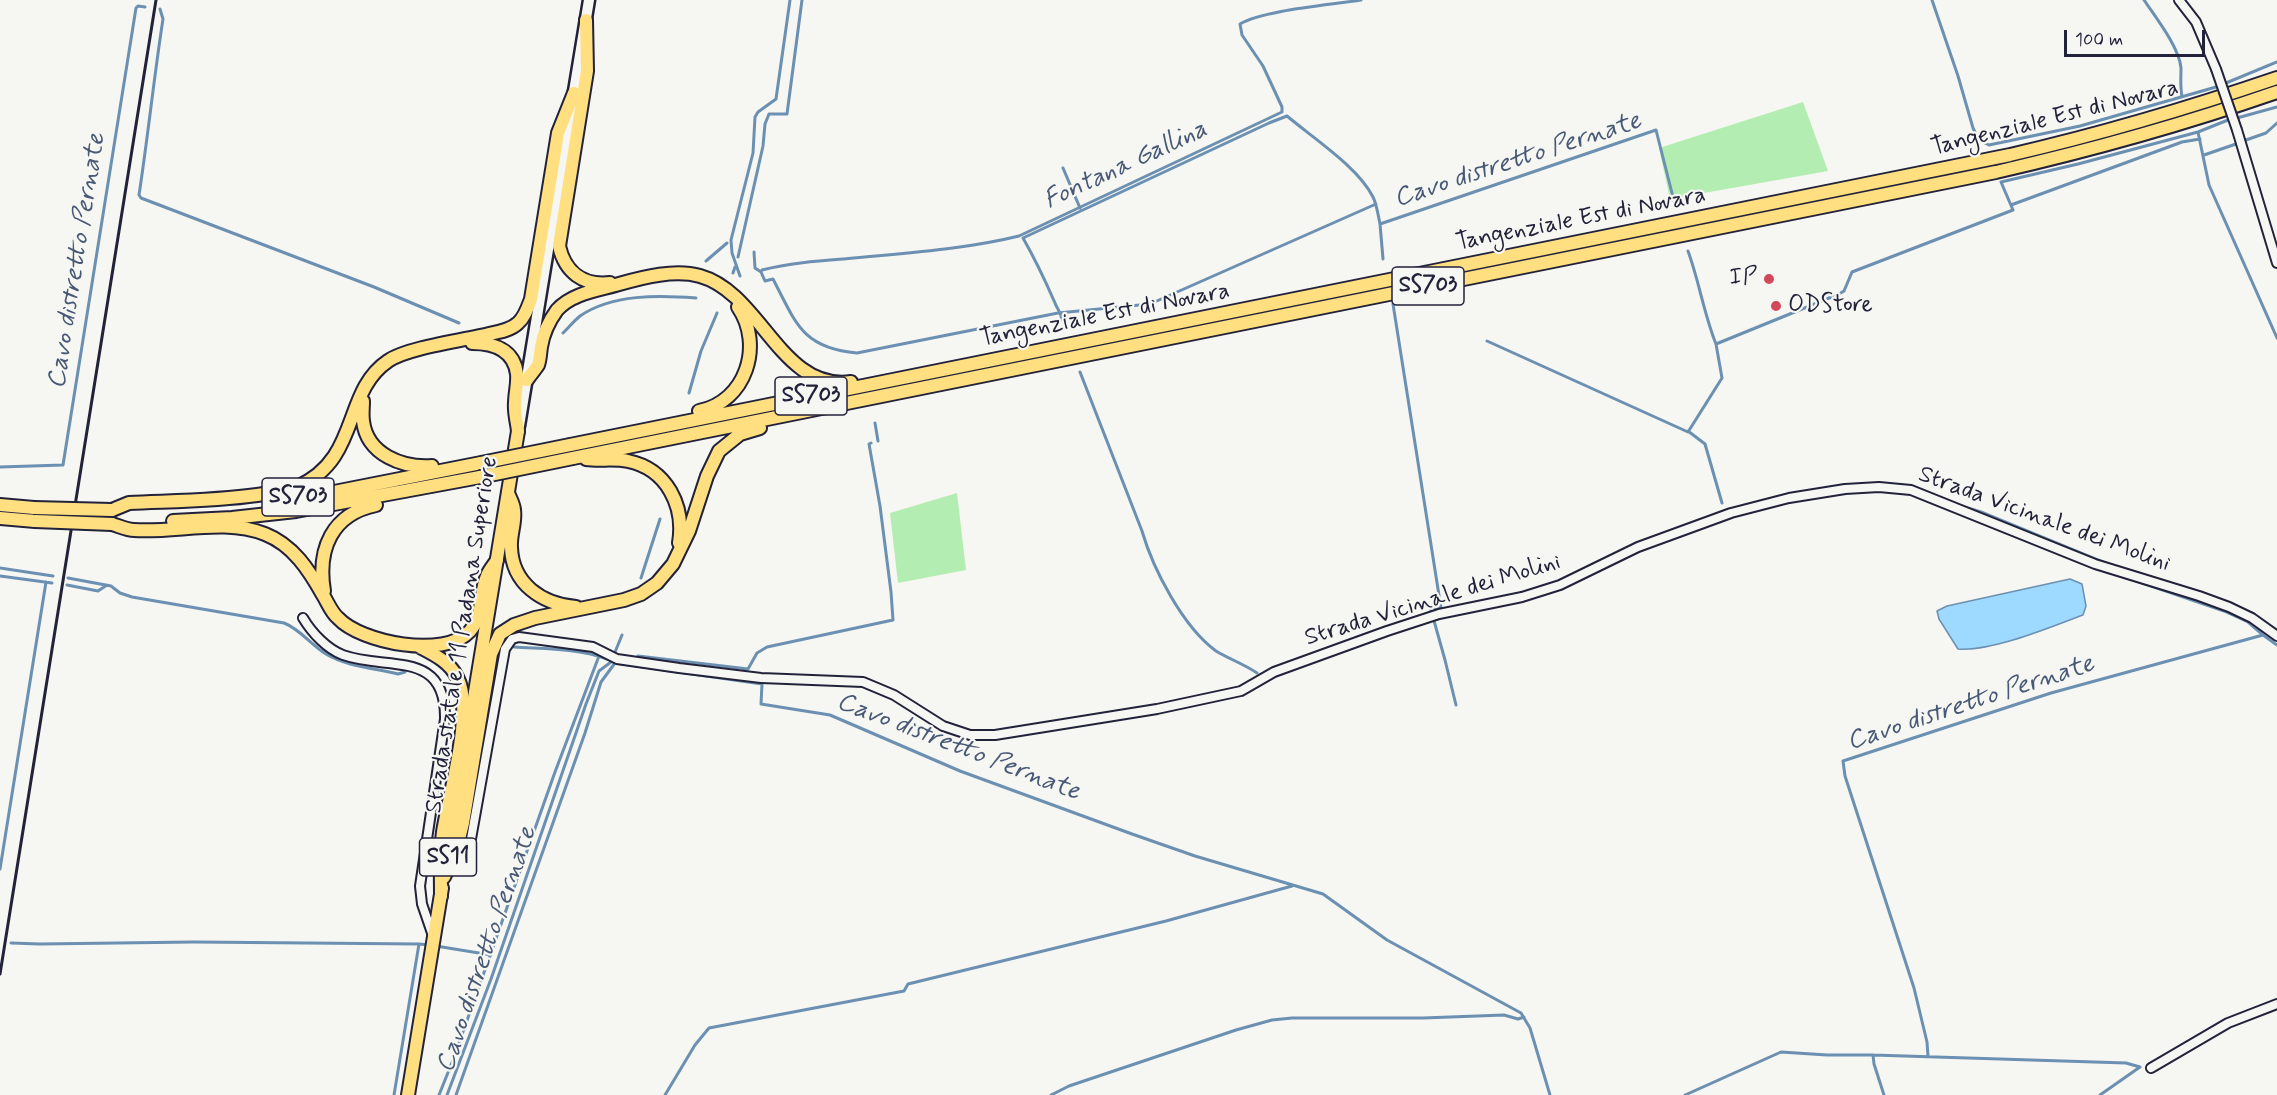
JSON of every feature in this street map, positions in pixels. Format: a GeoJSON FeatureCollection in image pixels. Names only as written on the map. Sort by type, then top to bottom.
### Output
{"type":"FeatureCollection","features":[{"type":"Feature","properties":{"kind":"main road"},"geometry":{"type":"LineString","coordinates":[[518,431],[589,0]]}},
{"type":"Feature","properties":{"kind":"main road","name":"SS703"},"geometry":{"type":"LineString","coordinates":[[586,20],[587,71],[559,246],[566,266],[578,278],[600,284],[681,274],[700,276],[741,301],[794,362],[811,375],[827,382],[849,382],[1008,350],[1053,348]]}},
{"type":"Feature","properties":{"kind":"main road","name":"Tangenziale Est di Novara"},"geometry":{"type":"LineString","coordinates":[[481,464],[2010,155],[2150,119],[2277,78]]}},
{"type":"Feature","properties":{"kind":"main road","name":"Tangenziale Est di Novara"},"geometry":{"type":"LineString","coordinates":[[480,477],[1996,172],[2080,153],[2175,126],[2277,92]]}},
{"type":"Feature","properties":{"kind":"main road","name":"SS703"},"geometry":{"type":"LineString","coordinates":[[112,510],[129,503],[249,496],[290,490],[300,486],[318,474],[340,448],[350,429],[363,391],[374,372],[390,359],[412,351],[512,328],[518,323],[528,309],[531,299],[558,133],[574,93]]}},
{"type":"Feature","properties":{"kind":"main road","name":"SS703"},"geometry":{"type":"LineString","coordinates":[[527,380],[538,365],[544,334],[558,310],[577,296],[629,281]]}},
{"type":"Feature","properties":{"kind":"main road","name":"SS703"},"geometry":{"type":"LineString","coordinates":[[596,440],[611,429],[710,409],[732,393],[745,375],[751,346],[744,316],[727,291]]}},
{"type":"Feature","properties":{"kind":"main road","name":"SS703"},"geometry":{"type":"LineString","coordinates":[[453,343],[493,344],[501,348],[512,359],[517,373],[514,405],[518,431]]}},
{"type":"Feature","properties":{"kind":"main road","name":"SS703"},"geometry":{"type":"LineString","coordinates":[[444,877],[456,851],[463,823],[491,654],[500,634],[521,622],[641,594],[665,575],[689,531],[713,462],[720,451],[740,434],[748,430],[907,398],[960,381]]}},
{"type":"Feature","properties":{"kind":"main road"},"geometry":{"type":"LineString","coordinates":[[363,391],[363,422],[370,441],[384,455],[400,464],[418,467],[481,464]]}},
{"type":"Feature","properties":{"kind":"main road","name":"Strada statale 11 Padana Superiore"},"geometry":{"type":"LineString","coordinates":[[408,1094],[518,431]]}},
{"type":"Feature","properties":{"kind":"main road","name":"SS703"},"geometry":{"type":"LineString","coordinates":[[573,458],[598,461],[627,460],[649,469],[660,477],[668,485],[678,507],[680,536],[678,551]]}},
{"type":"Feature","properties":{"kind":"main road","name":"SS703"},"geometry":{"type":"LineString","coordinates":[[0,505],[112,510],[286,499],[481,464]]}},
{"type":"Feature","properties":{"kind":"main road","name":"SS703"},"geometry":{"type":"LineString","coordinates":[[0,518],[112,524],[232,518],[296,511],[480,477]]}},
{"type":"Feature","properties":{"kind":"main road","name":"SS703"},"geometry":{"type":"LineString","coordinates":[[326,598],[322,561],[333,533],[346,517],[361,508],[471,486],[480,477]]}},
{"type":"Feature","properties":{"kind":"main road","name":"SS703"},"geometry":{"type":"LineString","coordinates":[[508,493],[515,511],[511,551],[515,568],[526,586],[536,595],[553,603],[592,607]]}},
{"type":"Feature","properties":{"kind":"main road","name":"SS703"},"geometry":{"type":"LineString","coordinates":[[112,524],[131,531],[236,526],[267,534],[300,559],[338,619],[354,630],[380,639],[417,646],[447,645],[456,642],[470,632],[479,616],[486,577],[497,560]]}},
{"type":"Feature","properties":{"kind":"main road","name":"SS703"},"geometry":{"type":"LineString","coordinates":[[417,646],[445,662],[457,675],[462,692],[464,715],[443,832],[440,863],[441,896]]}},
{"type":"Feature","properties":{"kind":"street"},"geometry":{"type":"LineString","coordinates":[[2179,0],[2196,22],[2216,69],[2277,263]]}},
{"type":"Feature","properties":{"kind":"street","name":"Strada Vicinale dei Molini"},"geometry":{"type":"LineString","coordinates":[[444,877],[466,851],[471,839],[505,650],[509,643],[519,637],[600,652],[617,659],[761,678],[863,682],[894,694],[943,726],[970,735],[996,735],[1157,710],[1241,691],[1274,672],[1433,616],[1522,597],[1560,585],[1638,547],[1731,513],[1789,498],[1879,487],[1911,490],[2105,567],[2229,607],[2252,618],[2277,636]]}},
{"type":"Feature","properties":{"kind":"street"},"geometry":{"type":"LineString","coordinates":[[303,618],[322,642],[342,654],[419,668],[435,679],[442,692],[446,704],[445,719],[420,886],[422,904],[433,943]]}},
{"type":"Feature","properties":{"kind":"street"},"geometry":{"type":"LineString","coordinates":[[2151,1068],[2228,1023],[2277,1004]]}},
{"type":"Feature","properties":{"kind":"green space"},"geometry":{"type":"Polygon","coordinates":[[[1803,102],[1828,171],[1670,199],[1659,148],[1803,102]]]}},
{"type":"Feature","properties":{"kind":"green space"},"geometry":{"type":"Polygon","coordinates":[[[957,493],[966,570],[898,583],[890,513],[957,493]]]}},
{"type":"Feature","properties":{"kind":"water"},"geometry":{"type":"Polygon","coordinates":[[[2070,579],[2082,584],[2086,606],[2083,615],[2021,638],[1987,647],[1958,649],[1939,619],[1937,611],[1947,606],[2070,579]]]}},
{"type":"Feature","properties":{"kind":"waterway"},"geometry":{"type":"LineString","coordinates":[[740,276],[732,253],[731,240],[753,153],[755,117],[758,112],[776,99],[790,0]]}},
{"type":"Feature","properties":{"kind":"waterway","name":"Cavo distretto Pernate"},"geometry":{"type":"LineString","coordinates":[[738,257],[763,146],[765,124],[769,114],[787,114],[802,0]]}},
{"type":"Feature","properties":{"kind":"waterway","name":"Fontana Gallina"},"geometry":{"type":"LineString","coordinates":[[762,270],[803,263],[954,248],[1019,236],[1282,112],[1282,107],[1263,66],[1242,35],[1240,24],[1265,15],[1361,0]]}},
{"type":"Feature","properties":{"kind":"waterway","name":"Cavo distretto Pernate"},"geometry":{"type":"LineString","coordinates":[[1932,0],[1973,128],[1979,140],[1989,145],[2080,126],[2216,87]]}},
{"type":"Feature","properties":{"kind":"waterway","name":"Cavo distretto Pernate"},"geometry":{"type":"LineString","coordinates":[[2144,0],[2176,51],[2181,68],[2182,97]]}},
{"type":"Feature","properties":{"kind":"waterway","name":"Cavo distretto Pernate"},"geometry":{"type":"LineString","coordinates":[[0,467],[63,465],[136,8],[145,7]]}},
{"type":"Feature","properties":{"kind":"waterway","name":"Cavo distretto Pernate"},"geometry":{"type":"LineString","coordinates":[[160,9],[163,19],[139,195],[141,198],[374,287],[459,323]]}},
{"type":"Feature","properties":{"kind":"waterway","name":"Cavo distretto Pernate"},"geometry":{"type":"LineString","coordinates":[[2226,83],[2277,62]]}},
{"type":"Feature","properties":{"kind":"waterway","name":"Cavo distretto Pernate"},"geometry":{"type":"LineString","coordinates":[[2237,118],[2277,107]]}},
{"type":"Feature","properties":{"kind":"waterway","name":"Cavo distretto Pernate"},"geometry":{"type":"LineString","coordinates":[[1062,320],[1023,238],[1287,116],[1357,175],[1373,197],[1380,224],[1656,130],[1674,201]]}},
{"type":"Feature","properties":{"kind":"waterway","name":"Cavo distretto Pernate"},"geometry":{"type":"LineString","coordinates":[[1688,251],[1716,344],[1839,294],[1844,291],[1852,272],[2013,210],[2001,182],[2198,132],[2228,120]]}},
{"type":"Feature","properties":{"kind":"waterway","name":"Cavo distretto Pernate"},"geometry":{"type":"LineString","coordinates":[[2246,140],[2266,133],[2277,123]]}},
{"type":"Feature","properties":{"kind":"waterway","name":"Cavo distretto Pernate"},"geometry":{"type":"LineString","coordinates":[[2198,132],[2209,185],[2277,338]]}},
{"type":"Feature","properties":{"kind":"waterway","name":"Cavo distretto Pernate"},"geometry":{"type":"LineString","coordinates":[[2011,205],[2182,142],[2200,139]]}},
{"type":"Feature","properties":{"kind":"waterway","name":"Cavo distretto Pernate"},"geometry":{"type":"LineString","coordinates":[[2204,155],[2236,144]]}},
{"type":"Feature","properties":{"kind":"waterway"},"geometry":{"type":"LineString","coordinates":[[1063,168],[1080,208]]}},
{"type":"Feature","properties":{"kind":"waterway","name":"Cavo distretto Pernate"},"geometry":{"type":"LineString","coordinates":[[754,252],[755,268],[761,272],[765,281],[773,279],[803,331],[824,346],[857,353],[1058,313],[1150,304],[1376,204]]}},
{"type":"Feature","properties":{"kind":"waterway"},"geometry":{"type":"LineString","coordinates":[[1380,224],[1383,259]]}},
{"type":"Feature","properties":{"kind":"waterway","name":"Cavo distretto Pernate"},"geometry":{"type":"LineString","coordinates":[[706,261],[727,243]]}},
{"type":"Feature","properties":{"kind":"waterway","name":"Cavo distretto Pernate"},"geometry":{"type":"LineString","coordinates":[[733,273],[735,267]]}},
{"type":"Feature","properties":{"kind":"waterway","name":"Cavo distretto Pernate"},"geometry":{"type":"LineString","coordinates":[[563,333],[580,316],[606,303],[667,296],[696,298]]}},
{"type":"Feature","properties":{"kind":"waterway"},"geometry":{"type":"LineString","coordinates":[[1393,304],[1441,608],[1431,610],[1456,705]]}},
{"type":"Feature","properties":{"kind":"waterway","name":"Fontana Gallina"},"geometry":{"type":"LineString","coordinates":[[689,393],[701,351],[717,313]]}},
{"type":"Feature","properties":{"kind":"waterway","name":"Cavo distretto Pernate"},"geometry":{"type":"LineString","coordinates":[[1487,341],[1688,432],[1722,378],[1716,344]]}},
{"type":"Feature","properties":{"kind":"waterway","name":"Cavo distretto Pernate"},"geometry":{"type":"LineString","coordinates":[[1080,372],[1147,546],[1171,596],[1181,613],[1204,641],[1216,651],[1257,673]]}},
{"type":"Feature","properties":{"kind":"waterway","name":"Cavo distretto Pernate"},"geometry":{"type":"LineString","coordinates":[[875,423],[878,441]]}},
{"type":"Feature","properties":{"kind":"waterway","name":"Cavo distretto Pernate"},"geometry":{"type":"LineString","coordinates":[[1688,431],[1705,444],[1722,503]]}},
{"type":"Feature","properties":{"kind":"waterway"},"geometry":{"type":"LineString","coordinates":[[638,656],[748,669],[757,653],[767,647],[893,620],[880,506],[869,444],[871,443]]}},
{"type":"Feature","properties":{"kind":"waterway","name":"Cavo distretto Pernate"},"geometry":{"type":"LineString","coordinates":[[1961,506],[2105,563],[2105,566]]}},
{"type":"Feature","properties":{"kind":"waterway","name":"Fontana Gallina"},"geometry":{"type":"LineString","coordinates":[[641,578],[660,519]]}},
{"type":"Feature","properties":{"kind":"waterway","name":"Cavo distretto Pernate"},"geometry":{"type":"LineString","coordinates":[[0,568],[53,576]]}},
{"type":"Feature","properties":{"kind":"waterway","name":"Cavo distretto Pernate"},"geometry":{"type":"LineString","coordinates":[[2119,575],[2224,611],[2248,622],[2263,635]]}},
{"type":"Feature","properties":{"kind":"waterway","name":"Cavo distretto Pernate"},"geometry":{"type":"LineString","coordinates":[[0,576],[52,583]]}},
{"type":"Feature","properties":{"kind":"waterway","name":"Cavo distretto Pernate"},"geometry":{"type":"LineString","coordinates":[[68,578],[111,586],[120,593],[132,597],[284,623],[334,658],[398,674],[405,672]]}},
{"type":"Feature","properties":{"kind":"waterway","name":"Cavo distretto Pernate"},"geometry":{"type":"LineString","coordinates":[[0,869],[46,582]]}},
{"type":"Feature","properties":{"kind":"waterway","name":"Cavo distretto Pernate"},"geometry":{"type":"LineString","coordinates":[[67,585],[98,591],[107,585]]}},
{"type":"Feature","properties":{"kind":"waterway","name":"Fontana Gallina"},"geometry":{"type":"LineString","coordinates":[[447,1095],[491,979],[586,704],[599,671],[611,662],[622,635]]}},
{"type":"Feature","properties":{"kind":"waterway","name":"Cavo distretto Pernate"},"geometry":{"type":"LineString","coordinates":[[1928,1056],[1927,1042],[1914,988],[1845,776],[1843,761],[2051,693],[2263,635],[2277,645]]}},
{"type":"Feature","properties":{"kind":"waterway","name":"Cavo distretto Pernate"},"geometry":{"type":"LineString","coordinates":[[514,647],[573,651],[607,659]]}},
{"type":"Feature","properties":{"kind":"waterway","name":"Cavo distretto Pernate"},"geometry":{"type":"LineString","coordinates":[[439,1095],[599,656]]}},
{"type":"Feature","properties":{"kind":"waterway","name":"Cavo distretto Pernate"},"geometry":{"type":"LineString","coordinates":[[456,1095],[601,682],[615,663],[762,684],[761,704],[830,715],[960,771],[1132,834],[1195,856],[1323,894],[1387,940],[1521,1013],[1530,1028],[1550,1095]]}},
{"type":"Feature","properties":{"kind":"waterway","name":"Cavo distretto Pernate"},"geometry":{"type":"LineString","coordinates":[[665,1095],[695,1045],[709,1028],[904,991],[908,984],[1166,921],[1292,886]]}},
{"type":"Feature","properties":{"kind":"waterway","name":"Cavo distretto Pernate"},"geometry":{"type":"LineString","coordinates":[[11,943],[419,944]]}},
{"type":"Feature","properties":{"kind":"waterway","name":"Cavo distretto Pernate"},"geometry":{"type":"LineString","coordinates":[[394,1095],[419,944],[430,945]]}},
{"type":"Feature","properties":{"kind":"waterway","name":"Cavo distretto Pernate"},"geometry":{"type":"LineString","coordinates":[[436,946],[491,955]]}},
{"type":"Feature","properties":{"kind":"waterway","name":"Cavo distretto Pernate"},"geometry":{"type":"LineString","coordinates":[[1051,1095],[1069,1086],[1272,1020],[1504,1015],[1518,1019],[1524,1017]]}},
{"type":"Feature","properties":{"kind":"waterway","name":"Cavo distretto Pernate"},"geometry":{"type":"LineString","coordinates":[[1685,1095],[1781,1052],[2126,1063],[2140,1067]]}},
{"type":"Feature","properties":{"kind":"waterway","name":"Cavo distretto Pernate"},"geometry":{"type":"LineString","coordinates":[[1873,1055],[1884,1095]]}},
{"type":"Feature","properties":{"kind":"waterway","name":"Cavo distretto Pernate"},"geometry":{"type":"LineString","coordinates":[[2100,1095],[2140,1067]]}},
{"type":"Feature","properties":{"kind":"railway"},"geometry":{"type":"LineString","coordinates":[[0,974],[156,0]]}},
{"type":"Feature","properties":{"kind":"place","name":"IP"},"geometry":{"type":"Point","coordinates":[1769,279]}},
{"type":"Feature","properties":{"kind":"place","name":"ODStore"},"geometry":{"type":"Point","coordinates":[1776,306]}}]}
